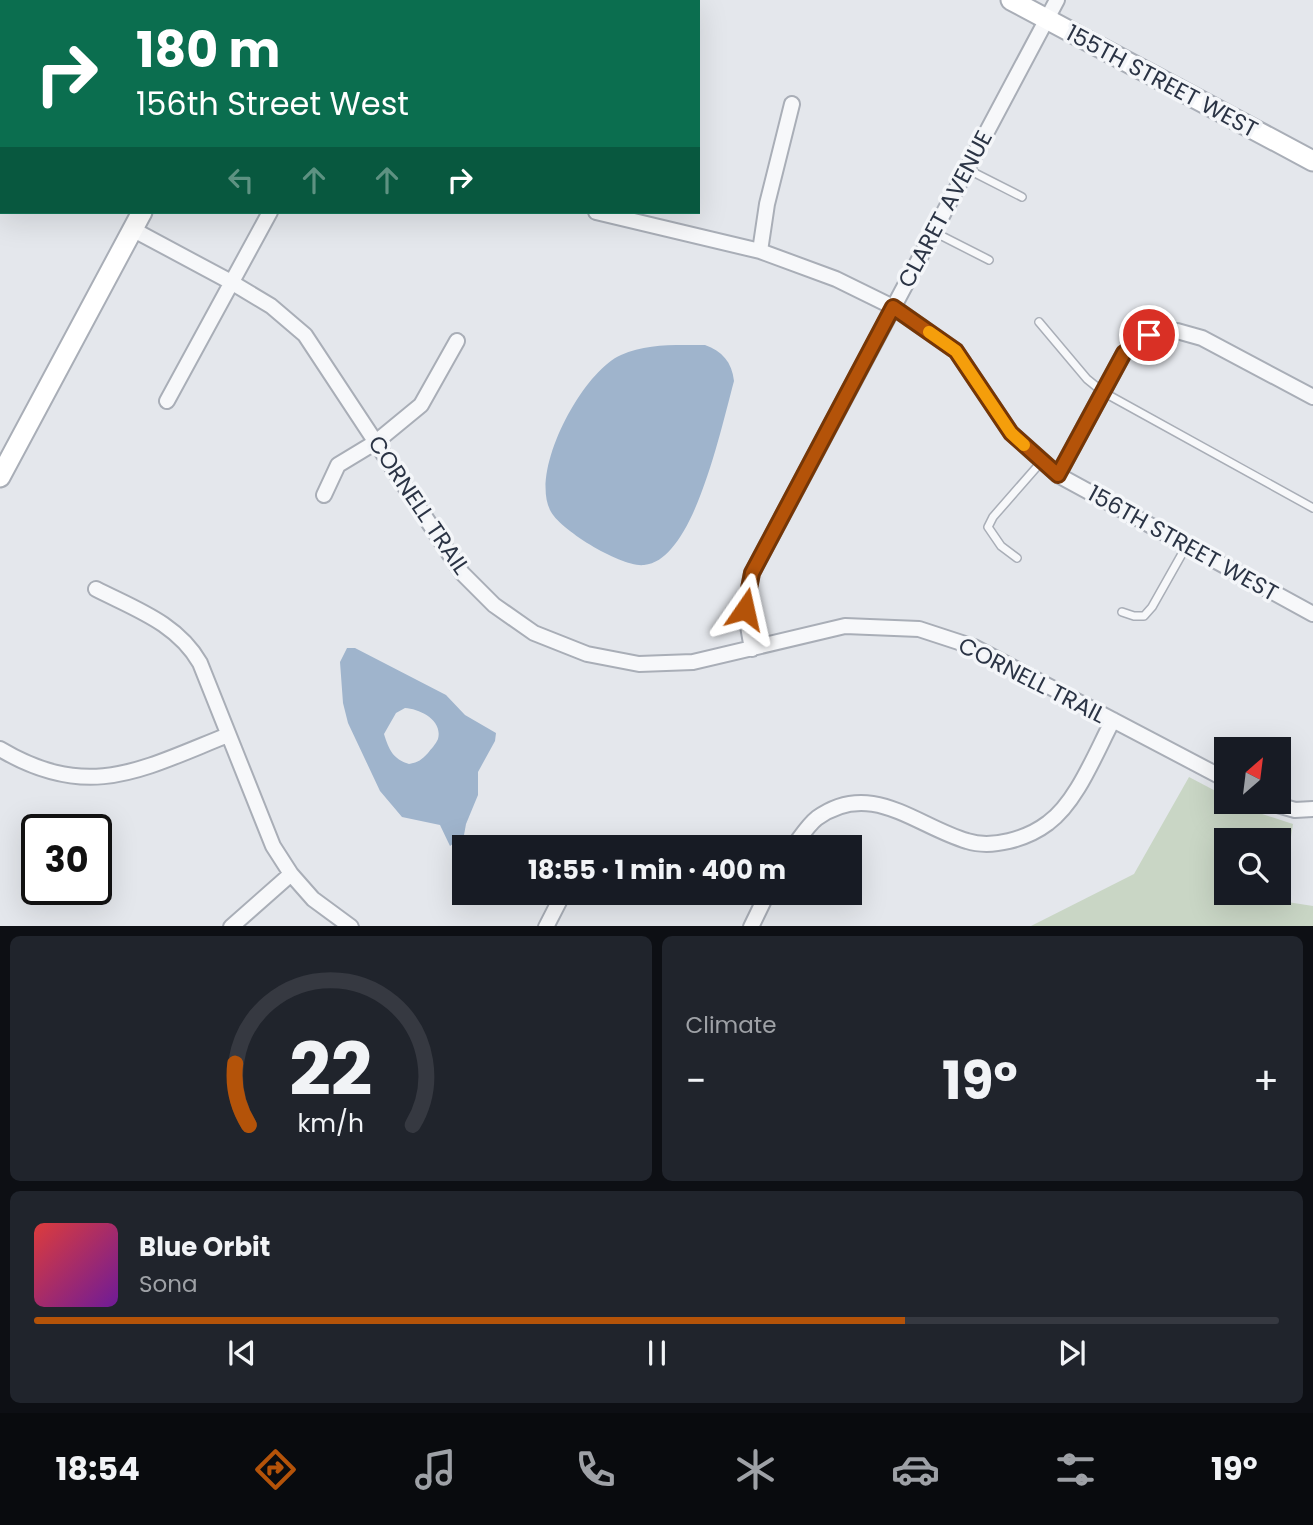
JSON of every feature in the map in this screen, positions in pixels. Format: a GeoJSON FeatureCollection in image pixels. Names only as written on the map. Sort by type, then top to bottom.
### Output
{"type":"FeatureCollection","features":[{"type":"Feature","properties":{"kind":"street","name":"155TH STREET WEST"},"geometry":{"type":"LineString","coordinates":[[1011,0],[1313,161]]}},
{"type":"Feature","properties":{"kind":"street","name":"CLARET AVENUE"},"geometry":{"type":"LineString","coordinates":[[752,649],[745,609],[752,573],[1057,0]]}},
{"type":"Feature","properties":{"kind":"street"},"geometry":{"type":"LineString","coordinates":[[760,251],[767,204],[792,104]]}},
{"type":"Feature","properties":{"kind":"street"},"geometry":{"type":"LineString","coordinates":[[0,477],[141,214]]}},
{"type":"Feature","properties":{"kind":"street"},"geometry":{"type":"LineString","coordinates":[[167,401],[269,214]]}},
{"type":"Feature","properties":{"kind":"street","name":"156TH STREET WEST"},"geometry":{"type":"LineString","coordinates":[[602,214],[760,251],[836,279],[893,307],[956,351],[1011,433],[1058,475],[1313,614]]}},
{"type":"Feature","properties":{"kind":"street","name":"CORNELL TRAIL"},"geometry":{"type":"LineString","coordinates":[[132,229],[271,306],[305,335],[463,573],[494,605],[534,632],[587,654],[639,664],[692,662],[845,626],[919,629],[974,646],[1214,773]]}},
{"type":"Feature","properties":{"kind":"street"},"geometry":{"type":"LineString","coordinates":[[1058,475],[1124,353],[1149,335],[1177,331],[1202,338],[1313,397]]}},
{"type":"Feature","properties":{"kind":"street"},"geometry":{"type":"LineString","coordinates":[[324,495],[338,465],[376,442],[421,405],[457,341]]}},
{"type":"Feature","properties":{"kind":"street"},"geometry":{"type":"LineString","coordinates":[[96,589],[165,624],[185,641],[200,663],[273,846],[290,874],[325,910],[351,926]]}},
{"type":"Feature","properties":{"kind":"street"},"geometry":{"type":"LineString","coordinates":[[803,835],[816,819],[835,809],[858,803],[892,807],[968,842],[998,843],[1025,836],[1048,823],[1068,803],[1113,720]]}},
{"type":"Feature","properties":{"kind":"street"},"geometry":{"type":"LineString","coordinates":[[0,749],[18,760],[64,776],[96,778],[135,771],[229,735]]}},
{"type":"Feature","properties":{"kind":"street"},"geometry":{"type":"LineString","coordinates":[[1292,809],[1313,809]]}},
{"type":"Feature","properties":{"kind":"street"},"geometry":{"type":"LineString","coordinates":[[231,926],[290,874]]}},
{"type":"Feature","properties":{"kind":"street"},"geometry":{"type":"LineString","coordinates":[[546,926],[557,905]]}},
{"type":"Feature","properties":{"kind":"street"},"geometry":{"type":"LineString","coordinates":[[751,926],[762,905]]}},
{"type":"Feature","properties":{"kind":"lane"},"geometry":{"type":"LineString","coordinates":[[967,169],[1022,197]]}},
{"type":"Feature","properties":{"kind":"lane"},"geometry":{"type":"LineString","coordinates":[[933,231],[989,260]]}},
{"type":"Feature","properties":{"kind":"lane"},"geometry":{"type":"LineString","coordinates":[[1039,323],[1087,379],[1103,392],[1313,508]]}},
{"type":"Feature","properties":{"kind":"lane"},"geometry":{"type":"LineString","coordinates":[[1017,558],[1001,547],[988,527],[993,517],[1042,461]]}},
{"type":"Feature","properties":{"kind":"lane"},"geometry":{"type":"LineString","coordinates":[[1122,612],[1144,616],[1152,607],[1187,545]]}},
{"type":"Feature","properties":{"kind":"green space"},"geometry":{"type":"Polygon","coordinates":[[[1189,777],[1214,790],[1214,814],[1262,814],[1293,824],[1291,837],[1291,828],[1214,828],[1214,905],[1291,905],[1291,903],[1313,906],[1313,926],[1031,926],[1134,874],[1189,777]]]}},
{"type":"Feature","properties":{"kind":"water"},"geometry":{"type":"Polygon","coordinates":[[[705,345],[725,358],[734,381],[717,445],[692,515],[671,549],[656,562],[634,564],[607,554],[578,537],[550,510],[546,493],[547,471],[563,424],[591,381],[606,365],[621,355],[641,348],[705,345]]]}},
{"type":"Feature","properties":{"kind":"water"},"geometry":{"type":"Polygon","coordinates":[[[347,648],[355,648],[446,695],[465,715],[496,733],[495,741],[478,772],[478,795],[464,835],[452,835],[450,846],[440,825],[402,817],[380,791],[348,723],[343,703],[340,662],[347,648]],[[405,708],[396,713],[384,734],[392,753],[409,764],[420,760],[438,739],[437,726],[423,713],[405,708]]]}},
{"type":"Feature","properties":{"kind":"slow traffic"},"geometry":{"type":"LineString","coordinates":[[929,332],[956,351],[1011,433],[1024,445]]}},
{"type":"Feature","properties":{"kind":"route"},"geometry":{"type":"LineString","coordinates":[[745,609],[752,573],[893,307],[956,351],[1011,433],[1058,475],[1124,353],[1149,335]]}}]}
